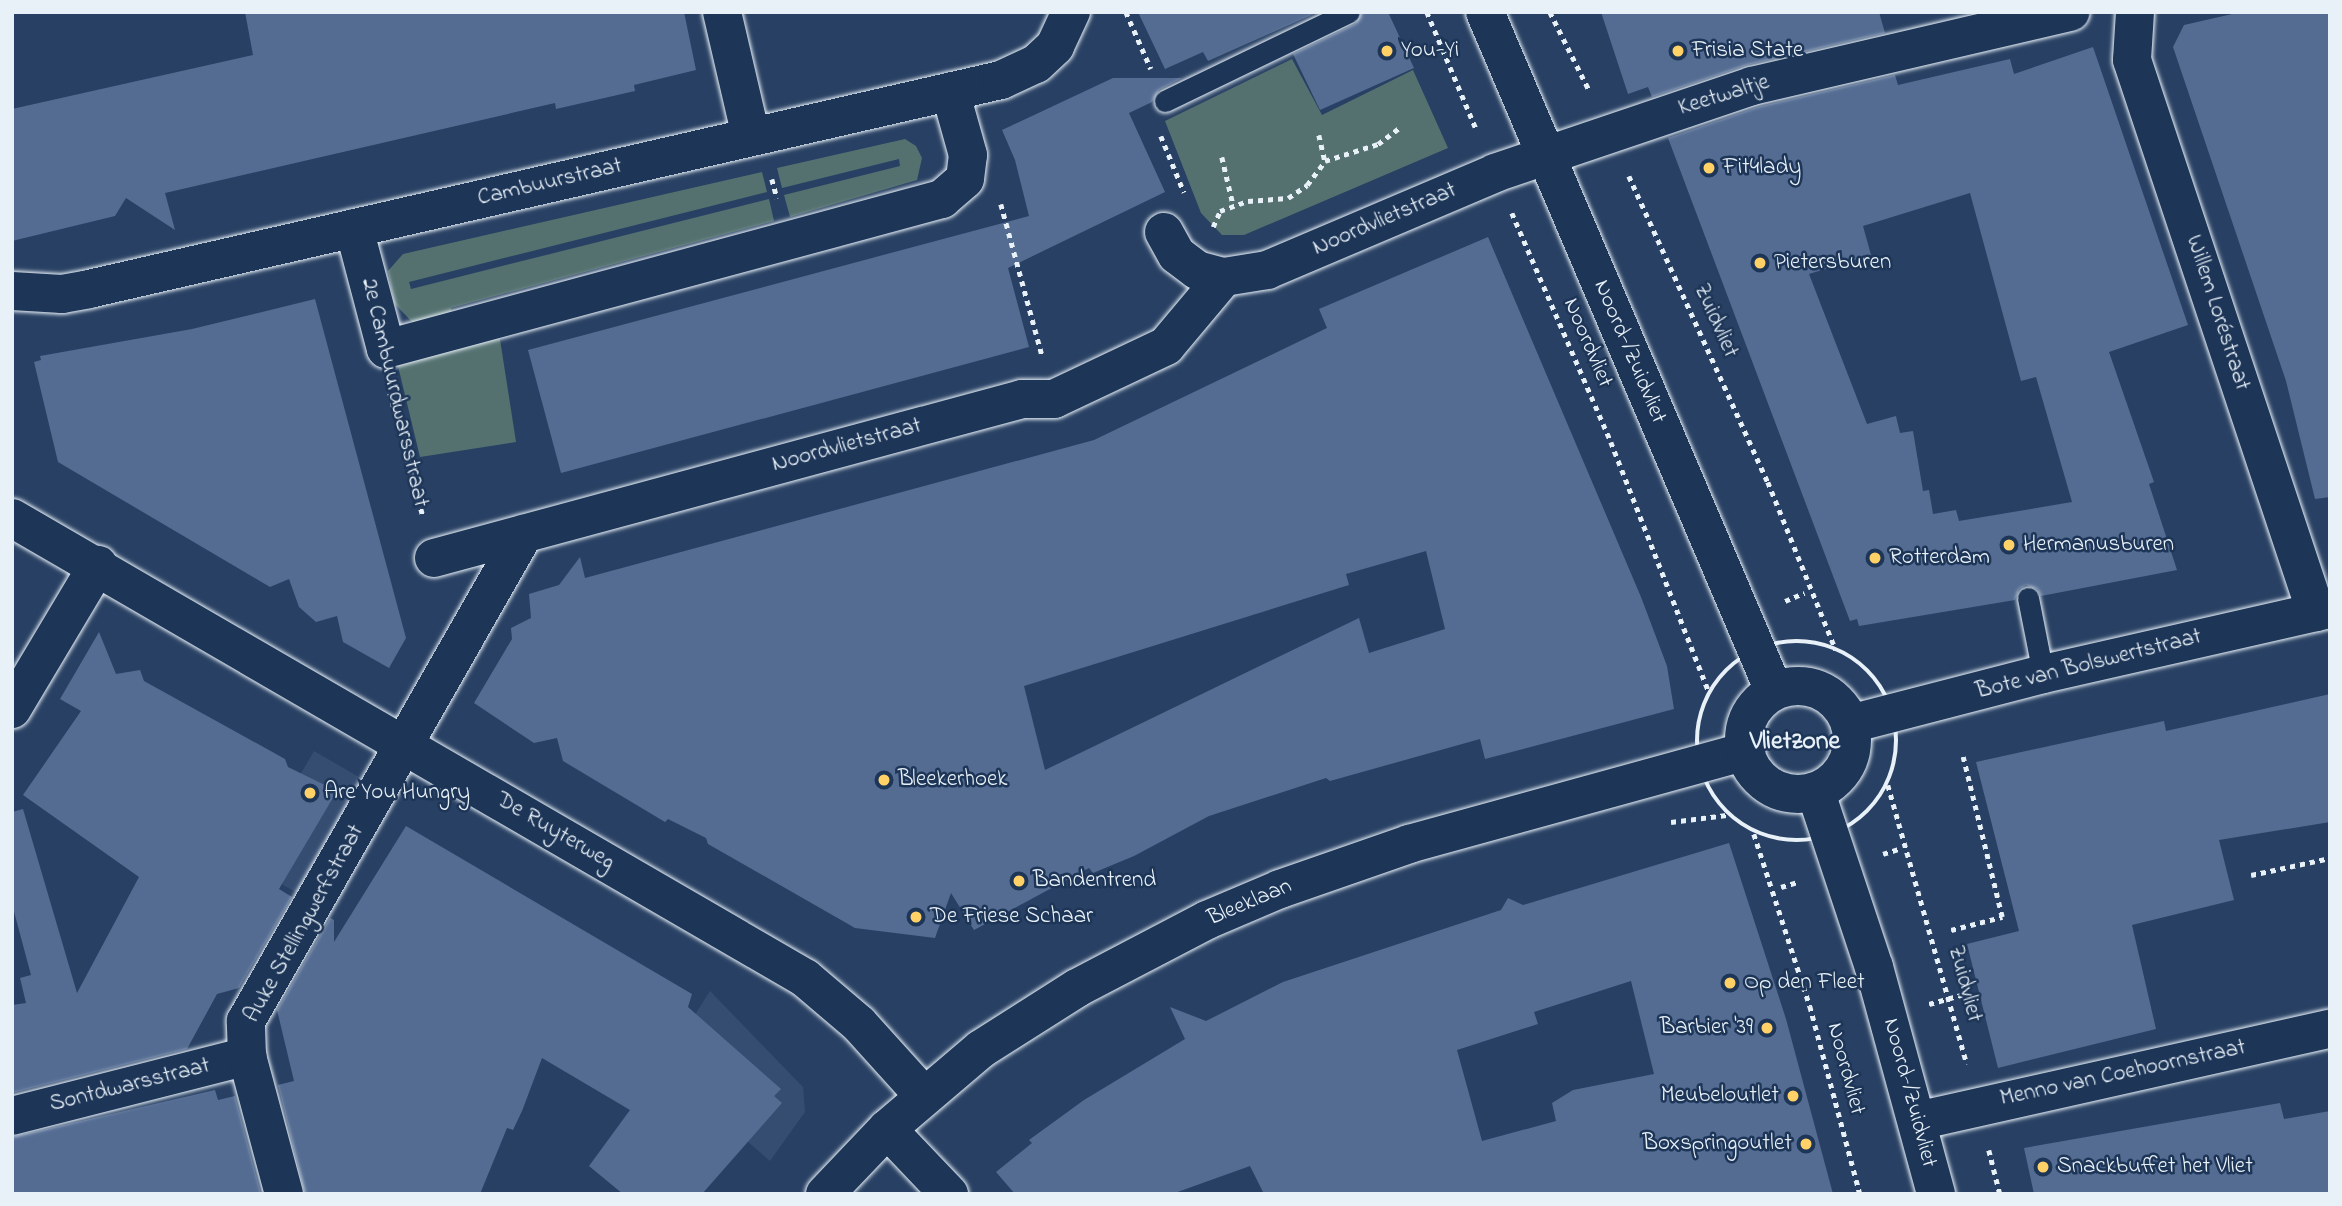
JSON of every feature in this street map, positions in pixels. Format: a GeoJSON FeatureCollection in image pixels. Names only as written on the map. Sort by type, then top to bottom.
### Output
{"type":"FeatureCollection","features":[{"type":"Feature","properties":{"kind":"street"},"geometry":{"type":"LineString","coordinates":[[722,12],[756,136]]}},
{"type":"Feature","properties":{"kind":"street","name":"Noord-/Zuidvliet"},"geometry":{"type":"LineString","coordinates":[[1485,12],[1774,691]]}},
{"type":"Feature","properties":{"kind":"street","name":"Keetwaltje"},"geometry":{"type":"LineString","coordinates":[[1545,156],[1752,86],[2071,12]]}},
{"type":"Feature","properties":{"kind":"street","name":"Willem Loréstraat"},"geometry":{"type":"LineString","coordinates":[[2134,12],[2132,60],[2323,610]]}},
{"type":"Feature","properties":{"kind":"street","name":"Cambuurstraat"},"geometry":{"type":"LineString","coordinates":[[12,291],[62,294],[1000,80],[1036,64],[1069,19]]}},
{"type":"Feature","properties":{"kind":"street"},"geometry":{"type":"LineString","coordinates":[[386,349],[788,243],[942,199],[965,179],[968,155],[950,91]]}},
{"type":"Feature","properties":{"kind":"street","name":"Noordvlietstraat"},"geometry":{"type":"LineString","coordinates":[[1164,232],[1177,254],[1197,270],[1224,277],[1267,270],[1495,173],[1545,156]]}},
{"type":"Feature","properties":{"kind":"street","name":"2e Cambuurdwarsstraat"},"geometry":{"type":"LineString","coordinates":[[354,228],[386,349]]}},
{"type":"Feature","properties":{"kind":"street","name":"Noordvlietstraat"},"geometry":{"type":"LineString","coordinates":[[435,558],[1022,399],[1054,399],[1166,346],[1224,277]]}},
{"type":"Feature","properties":{"kind":"street","name":"De Ruyterweg"},"geometry":{"type":"LineString","coordinates":[[12,518],[98,565],[805,978],[859,1024],[924,1096]]}},
{"type":"Feature","properties":{"kind":"street"},"geometry":{"type":"LineString","coordinates":[[405,744],[524,534]]}},
{"type":"Feature","properties":{"kind":"street"},"geometry":{"type":"LineString","coordinates":[[12,709],[98,565]]}},
{"type":"Feature","properties":{"kind":"street","name":"Bote van Bolswertstraat"},"geometry":{"type":"LineString","coordinates":[[1850,724],[2043,674],[2323,610]]}},
{"type":"Feature","properties":{"kind":"street"},"geometry":{"type":"LineString","coordinates":[[1806,686],[1822,692],[1839,705],[1850,724],[1853,745],[1846,766],[1816,793],[1786,794],[1765,784],[1749,766],[1746,751],[1747,720],[1774,691],[1806,686]]}},
{"type":"Feature","properties":{"kind":"street","name":"Auke Stellingwerfstraat"},"geometry":{"type":"LineString","coordinates":[[284,1194],[247,1056],[246,1021],[405,744]]}},
{"type":"Feature","properties":{"kind":"street","name":"Bleeklaan"},"geometry":{"type":"LineString","coordinates":[[825,1194],[887,1129],[981,1049],[1077,988],[1142,952],[1267,894],[1432,837],[1746,751]]}},
{"type":"Feature","properties":{"kind":"street","name":"Noord-/Zuidvliet"},"geometry":{"type":"LineString","coordinates":[[1816,793],[1874,967],[1936,1194]]}},
{"type":"Feature","properties":{"kind":"street","name":"Menno van Coehoornstraat"},"geometry":{"type":"LineString","coordinates":[[1917,1121],[2330,1029]]}},
{"type":"Feature","properties":{"kind":"street","name":"Sontdwarsstraat"},"geometry":{"type":"LineString","coordinates":[[12,1116],[247,1056]]}},
{"type":"Feature","properties":{"kind":"street"},"geometry":{"type":"LineString","coordinates":[[887,1129],[949,1194]]}},
{"type":"Feature","properties":{"kind":"lane"},"geometry":{"type":"LineString","coordinates":[[1165,101],[1349,12]]}},
{"type":"Feature","properties":{"kind":"lane"},"geometry":{"type":"LineString","coordinates":[[2028,598],[2043,674]]}},
{"type":"Feature","properties":{"kind":"path","name":"Noordvliet"},"geometry":{"type":"LineString","coordinates":[[1427,12],[1611,442],[1708,690]]}},
{"type":"Feature","properties":{"kind":"path","name":"Zuidvliet"},"geometry":{"type":"LineString","coordinates":[[1550,12],[1610,133],[1769,482],[1836,650]]}},
{"type":"Feature","properties":{"kind":"path"},"geometry":{"type":"LineString","coordinates":[[1209,235],[1220,211],[1234,204],[1288,198],[1307,185],[1325,161],[1378,144],[1399,128]]}},
{"type":"Feature","properties":{"kind":"path"},"geometry":{"type":"LineString","coordinates":[[1319,135],[1325,161]]}},
{"type":"Feature","properties":{"kind":"path"},"geometry":{"type":"LineString","coordinates":[[756,136],[788,243]]}},
{"type":"Feature","properties":{"kind":"path"},"geometry":{"type":"LineString","coordinates":[[1222,157],[1234,204]]}},
{"type":"Feature","properties":{"kind":"path"},"geometry":{"type":"LineString","coordinates":[[965,179],[998,196],[1054,399]]}},
{"type":"Feature","properties":{"kind":"path","name":"2e Cambuurdwarsstraat"},"geometry":{"type":"LineString","coordinates":[[386,349],[384,374],[435,558]]}},
{"type":"Feature","properties":{"kind":"path"},"geometry":{"type":"LineString","coordinates":[[1803,641],[1836,650],[1874,673],[1891,713],[1898,738],[1888,785],[1863,816],[1830,837],[1796,840],[1754,834],[1716,802],[1700,764],[1698,714],[1708,690],[1720,676],[1758,650],[1803,641]]}},
{"type":"Feature","properties":{"kind":"path"},"geometry":{"type":"LineString","coordinates":[[1951,930],[2002,917],[1963,757]]}},
{"type":"Feature","properties":{"kind":"path","name":"Zuidvliet"},"geometry":{"type":"LineString","coordinates":[[1888,785],[1951,998],[2000,1194]]}},
{"type":"Feature","properties":{"kind":"path","name":"Noordvliet"},"geometry":{"type":"LineString","coordinates":[[1754,834],[1810,1006],[1860,1194]]}},
{"type":"Feature","properties":{"kind":"path"},"geometry":{"type":"LineString","coordinates":[[2250,875],[2330,858]]}},
{"type":"Feature","properties":{"kind":"path"},"geometry":{"type":"LineString","coordinates":[[1928,1004],[1968,993]]}},
{"type":"Feature","properties":{"kind":"shaded area"},"geometry":{"type":"Polygon","coordinates":[[[314,751],[364,780],[299,894],[248,865],[314,751]]]}},
{"type":"Feature","properties":{"kind":"shaded area"},"geometry":{"type":"Polygon","coordinates":[[[710,991],[803,1087],[805,1112],[770,1161],[662,1067],[710,991]]]}},
{"type":"Feature","properties":{"kind":"green space"},"geometry":{"type":"Polygon","coordinates":[[[1292,59],[1322,115],[1413,70],[1448,148],[1244,235],[1222,235],[1201,213],[1165,121],[1292,59]]]}},
{"type":"Feature","properties":{"kind":"green space"},"geometry":{"type":"Polygon","coordinates":[[[905,139],[916,146],[922,158],[917,180],[790,217],[784,195],[900,166],[899,159],[782,188],[777,168],[905,139]]]}},
{"type":"Feature","properties":{"kind":"green space"},"geometry":{"type":"Polygon","coordinates":[[[762,172],[767,192],[409,282],[411,289],[769,199],[774,221],[451,308],[453,318],[413,323],[394,303],[388,271],[403,254],[762,172]]]}},
{"type":"Feature","properties":{"kind":"green space"},"geometry":{"type":"Polygon","coordinates":[[[499,333],[516,442],[420,457],[398,366],[499,333]]]}},
{"type":"Feature","properties":{"kind":"building"},"geometry":{"type":"Polygon","coordinates":[[[245,12],[684,12],[696,70],[634,85],[635,91],[556,109],[555,103],[165,193],[175,230],[126,198],[115,216],[12,241],[12,109],[253,55],[245,12]]]}},
{"type":"Feature","properties":{"kind":"building"},"geometry":{"type":"Polygon","coordinates":[[[1138,12],[1318,12],[1208,61],[1203,52],[1165,69],[1138,12]]]}},
{"type":"Feature","properties":{"kind":"building"},"geometry":{"type":"Polygon","coordinates":[[[1362,12],[1388,12],[1414,68],[1320,110],[1293,54],[1355,24],[1362,12]]]}},
{"type":"Feature","properties":{"kind":"building","name":"Frisia State"},"geometry":{"type":"Polygon","coordinates":[[[1601,12],[1879,12],[1885,33],[1747,65],[1652,97],[1648,87],[1628,94],[1601,12]]]}},
{"type":"Feature","properties":{"kind":"building"},"geometry":{"type":"Polygon","coordinates":[[[2241,12],[2330,12],[2330,497],[2315,499],[2286,381],[2173,47],[2184,25],[2241,12]]]}},
{"type":"Feature","properties":{"kind":"building"},"geometry":{"type":"Polygon","coordinates":[[[2093,47],[2188,325],[2109,352],[2154,482],[2149,484],[2177,570],[2041,596],[2037,589],[2026,585],[2019,589],[2015,600],[1859,626],[1857,619],[1850,621],[1668,138],[1758,107],[1895,75],[1898,85],[2010,59],[2014,74],[2093,47]],[[1970,193],[1863,226],[1871,255],[1809,274],[1867,424],[1896,416],[1900,433],[1913,431],[1923,491],[1929,490],[1933,514],[1956,510],[1959,521],[2072,502],[2036,377],[2021,381],[1970,193]]]}},
{"type":"Feature","properties":{"kind":"building"},"geometry":{"type":"Polygon","coordinates":[[[1113,78],[1182,78],[1159,90],[1152,102],[1129,113],[1165,192],[1008,268],[1029,347],[561,473],[528,350],[1029,216],[1015,160],[1002,130],[1113,78]]]}},
{"type":"Feature","properties":{"kind":"building"},"geometry":{"type":"Polygon","coordinates":[[[1488,237],[1641,597],[1667,666],[1674,709],[1485,759],[1480,739],[1330,781],[1326,778],[1209,816],[1134,856],[1093,873],[1089,868],[974,930],[951,893],[935,938],[855,928],[708,844],[706,838],[668,819],[665,822],[563,761],[557,738],[534,743],[474,703],[512,639],[511,628],[531,618],[529,594],[559,585],[580,557],[585,578],[1094,440],[1327,328],[1319,309],[1488,237]],[[1426,551],[1346,574],[1349,585],[1024,686],[1045,770],[1359,618],[1369,653],[1445,629],[1426,551]]]}},
{"type":"Feature","properties":{"kind":"building"},"geometry":{"type":"Polygon","coordinates":[[[315,299],[406,638],[389,668],[343,642],[337,616],[316,622],[299,607],[289,579],[270,587],[58,462],[34,362],[41,360],[40,356],[192,329],[315,299]]]}},
{"type":"Feature","properties":{"kind":"building"},"geometry":{"type":"Polygon","coordinates":[[[99,632],[116,674],[140,670],[144,681],[285,759],[288,767],[337,791],[279,889],[292,897],[239,988],[217,994],[187,1049],[12,1093],[12,1005],[26,1003],[20,978],[31,975],[12,904],[12,812],[23,809],[77,993],[139,877],[23,795],[81,711],[60,699],[99,632]]]}},
{"type":"Feature","properties":{"kind":"building"},"geometry":{"type":"Polygon","coordinates":[[[2330,694],[2330,822],[2219,840],[2234,900],[2132,925],[2156,1029],[1998,1068],[1967,944],[2019,931],[1976,762],[2164,721],[2166,731],[2330,694]]]}},
{"type":"Feature","properties":{"kind":"building"},"geometry":{"type":"Polygon","coordinates":[[[406,826],[692,994],[688,1007],[781,1089],[774,1096],[782,1103],[702,1194],[623,1194],[589,1166],[630,1110],[542,1058],[522,1111],[513,1130],[507,1128],[480,1194],[305,1194],[278,1085],[294,1081],[277,1010],[330,918],[334,920],[334,942],[406,826]]]}},
{"type":"Feature","properties":{"kind":"building"},"geometry":{"type":"Polygon","coordinates":[[[1729,843],[1786,1019],[1833,1194],[1264,1194],[1250,1166],[1172,1194],[1015,1194],[996,1172],[1032,1143],[1029,1140],[1084,1100],[1185,1039],[1170,1007],[1206,1021],[1283,982],[1501,910],[1508,898],[1523,905],[1729,843]],[[1631,981],[1534,1012],[1538,1024],[1457,1050],[1482,1141],[1556,1121],[1552,1103],[1573,1090],[1654,1074],[1631,981]]]}},
{"type":"Feature","properties":{"kind":"building"},"geometry":{"type":"Polygon","coordinates":[[[215,1090],[218,1100],[235,1096],[261,1194],[12,1194],[12,1137],[215,1090]]]}},
{"type":"Feature","properties":{"kind":"building"},"geometry":{"type":"Polygon","coordinates":[[[2280,1103],[2284,1119],[2330,1111],[2330,1194],[2034,1194],[2024,1148],[2280,1103]]]}},
{"type":"Feature","properties":{"kind":"place","name":"You-Yi"},"geometry":{"type":"Point","coordinates":[1387,51]}},
{"type":"Feature","properties":{"kind":"place","name":"Frisia State"},"geometry":{"type":"Point","coordinates":[1678,51]}},
{"type":"Feature","properties":{"kind":"place","name":"Fit4lady"},"geometry":{"type":"Point","coordinates":[1709,168]}},
{"type":"Feature","properties":{"kind":"place","name":"Pietersburen"},"geometry":{"type":"Point","coordinates":[1760,263]}},
{"type":"Feature","properties":{"kind":"place","name":"Hermanusburen"},"geometry":{"type":"Point","coordinates":[2009,545]}},
{"type":"Feature","properties":{"kind":"place","name":"Rotterdam"},"geometry":{"type":"Point","coordinates":[1875,558]}},
{"type":"Feature","properties":{"kind":"place","name":"Bleekerhoek"},"geometry":{"type":"Point","coordinates":[884,780]}},
{"type":"Feature","properties":{"kind":"place","name":"Are You Hungry"},"geometry":{"type":"Point","coordinates":[310,793]}},
{"type":"Feature","properties":{"kind":"place","name":"Bandentrend"},"geometry":{"type":"Point","coordinates":[1019,881]}},
{"type":"Feature","properties":{"kind":"place","name":"De Friese Schaar"},"geometry":{"type":"Point","coordinates":[916,917]}},
{"type":"Feature","properties":{"kind":"place","name":"Op den Fleet"},"geometry":{"type":"Point","coordinates":[1730,983]}},
{"type":"Feature","properties":{"kind":"place","name":"Barbier '39"},"geometry":{"type":"Point","coordinates":[1767,1028]}},
{"type":"Feature","properties":{"kind":"place","name":"Meubeloutlet"},"geometry":{"type":"Point","coordinates":[1793,1096]}},
{"type":"Feature","properties":{"kind":"place","name":"Boxspringoutlet"},"geometry":{"type":"Point","coordinates":[1806,1144]}},
{"type":"Feature","properties":{"kind":"place","name":"Snackbuffet het Vliet"},"geometry":{"type":"Point","coordinates":[2043,1167]}},
{"type":"Feature","properties":{"kind":"district","name":"Vlietzone"},"geometry":{"type":"Point","coordinates":[1795,743]}}]}
